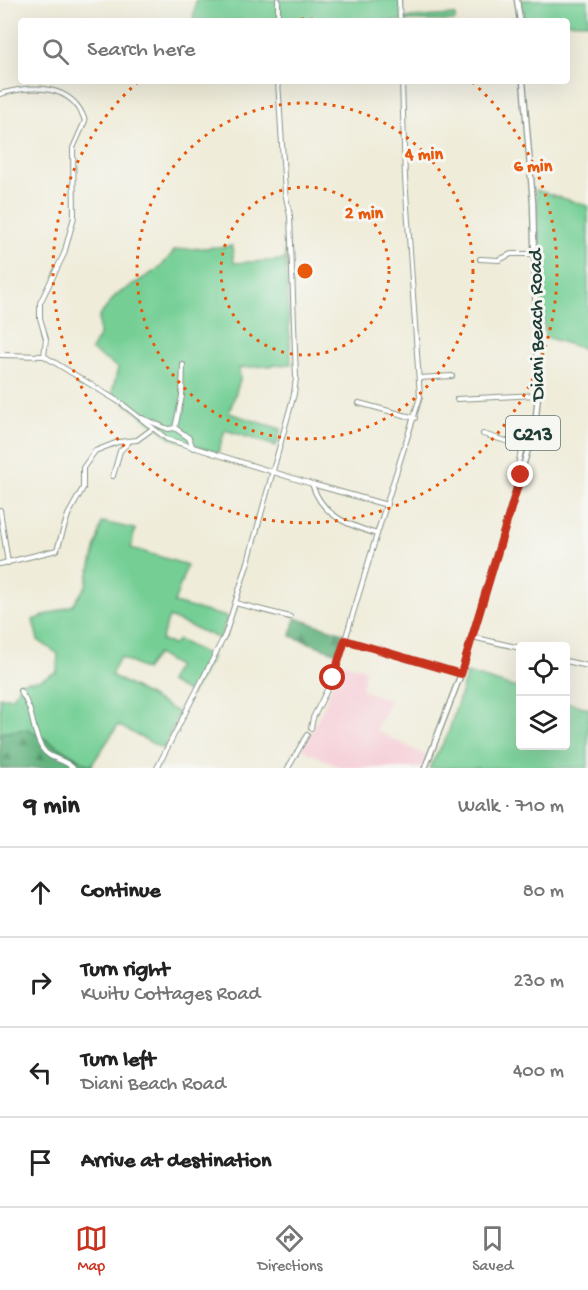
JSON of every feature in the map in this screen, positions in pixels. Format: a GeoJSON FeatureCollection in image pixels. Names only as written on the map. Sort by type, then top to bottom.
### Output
{"type":"FeatureCollection","features":[{"type":"Feature","properties":{"kind":"main road"},"geometry":{"type":"LineString","coordinates":[[517,0],[520,18]]}},
{"type":"Feature","properties":{"kind":"main road","name":"Diani Beach Road"},"geometry":{"type":"LineString","coordinates":[[424,768],[461,674],[535,426],[537,394],[533,203],[523,84]]}},
{"type":"Feature","properties":{"kind":"street"},"geometry":{"type":"LineString","coordinates":[[278,0],[278,18]]}},
{"type":"Feature","properties":{"kind":"street"},"geometry":{"type":"LineString","coordinates":[[399,0],[400,18]]}},
{"type":"Feature","properties":{"kind":"street"},"geometry":{"type":"LineString","coordinates":[[157,768],[219,648],[235,603],[296,378],[291,216],[285,192],[278,84]]}},
{"type":"Feature","properties":{"kind":"street"},"geometry":{"type":"LineString","coordinates":[[311,728],[312,718],[333,678],[375,533],[387,505],[420,397],[405,178],[402,84]]}},
{"type":"Feature","properties":{"kind":"street"},"geometry":{"type":"LineString","coordinates":[[0,94],[35,88],[57,90],[80,108],[85,121],[84,129],[73,148],[74,217],[64,254],[40,303],[40,318],[46,339],[44,356]]}},
{"type":"Feature","properties":{"kind":"street"},"geometry":{"type":"LineString","coordinates":[[480,259],[499,260],[511,254],[533,254]]}},
{"type":"Feature","properties":{"kind":"street"},"geometry":{"type":"LineString","coordinates":[[0,355],[44,356],[83,378],[139,416],[168,429],[175,428],[189,438],[193,448]]}},
{"type":"Feature","properties":{"kind":"street"},"geometry":{"type":"LineString","coordinates":[[175,428],[182,396],[183,365]]}},
{"type":"Feature","properties":{"kind":"street"},"geometry":{"type":"LineString","coordinates":[[419,378],[452,376]]}},
{"type":"Feature","properties":{"kind":"street"},"geometry":{"type":"LineString","coordinates":[[458,399],[537,394]]}},
{"type":"Feature","properties":{"kind":"street"},"geometry":{"type":"LineString","coordinates":[[359,403],[415,418]]}},
{"type":"Feature","properties":{"kind":"street"},"geometry":{"type":"LineString","coordinates":[[139,416],[167,440],[387,505]]}},
{"type":"Feature","properties":{"kind":"street"},"geometry":{"type":"LineString","coordinates":[[0,564],[57,550],[68,515],[83,488],[83,468],[99,448],[118,442],[138,440],[152,429]]}},
{"type":"Feature","properties":{"kind":"street"},"geometry":{"type":"LineString","coordinates":[[483,434],[522,446],[524,449],[518,465],[521,475]]}},
{"type":"Feature","properties":{"kind":"street"},"geometry":{"type":"LineString","coordinates":[[113,476],[120,451],[128,442]]}},
{"type":"Feature","properties":{"kind":"street"},"geometry":{"type":"LineString","coordinates":[[312,484],[320,503],[341,522],[375,533]]}},
{"type":"Feature","properties":{"kind":"street"},"geometry":{"type":"LineString","coordinates":[[0,510],[8,563]]}},
{"type":"Feature","properties":{"kind":"street"},"geometry":{"type":"LineString","coordinates":[[235,603],[291,617]]}},
{"type":"Feature","properties":{"kind":"street"},"geometry":{"type":"LineString","coordinates":[[471,637],[487,638],[516,647]]}},
{"type":"Feature","properties":{"kind":"street"},"geometry":{"type":"LineString","coordinates":[[345,640],[461,674]]}},
{"type":"Feature","properties":{"kind":"street"},"geometry":{"type":"LineString","coordinates":[[570,662],[588,666]]}},
{"type":"Feature","properties":{"kind":"street"},"geometry":{"type":"LineString","coordinates":[[20,691],[30,707],[41,746],[50,756],[73,768]]}},
{"type":"Feature","properties":{"kind":"street"},"geometry":{"type":"LineString","coordinates":[[288,768],[307,735]]}},
{"type":"Feature","properties":{"kind":"shaded area"},"geometry":{"type":"Polygon","coordinates":[[[340,662],[365,669],[362,690],[390,700],[376,730],[428,757],[422,768],[342,768],[302,749],[324,707],[340,662]]]}},
{"type":"Feature","properties":{"kind":"green space"},"geometry":{"type":"Polygon","coordinates":[[[196,0],[402,0],[403,18],[193,18],[196,0]]]}},
{"type":"Feature","properties":{"kind":"green space"},"geometry":{"type":"Polygon","coordinates":[[[522,0],[588,0],[588,23],[570,22],[570,18],[523,18],[522,0]]]}},
{"type":"Feature","properties":{"kind":"green space"},"geometry":{"type":"Polygon","coordinates":[[[455,15],[455,18],[403,18],[455,15]]]}},
{"type":"Feature","properties":{"kind":"green space"},"geometry":{"type":"Polygon","coordinates":[[[536,190],[588,206],[588,350],[545,337],[536,190]]]}},
{"type":"Feature","properties":{"kind":"green space"},"geometry":{"type":"Polygon","coordinates":[[[285,241],[291,364],[239,368],[240,380],[229,413],[281,429],[276,446],[225,430],[218,453],[172,438],[112,393],[118,368],[91,350],[99,336],[99,317],[116,295],[160,268],[175,250],[232,246],[234,263],[285,260],[285,241]]]}},
{"type":"Feature","properties":{"kind":"green space"},"geometry":{"type":"Polygon","coordinates":[[[102,522],[135,529],[131,548],[187,565],[174,603],[227,617],[220,639],[169,617],[161,640],[173,645],[178,640],[212,657],[191,694],[169,682],[177,666],[157,654],[145,670],[120,657],[111,675],[179,713],[163,749],[118,725],[91,766],[28,729],[0,733],[0,697],[13,697],[21,682],[39,680],[57,672],[58,654],[38,640],[33,620],[73,605],[86,586],[102,522]]]}},
{"type":"Feature","properties":{"kind":"green space"},"geometry":{"type":"Polygon","coordinates":[[[295,618],[343,633],[337,653],[291,636],[295,618]]]}},
{"type":"Feature","properties":{"kind":"green space"},"geometry":{"type":"Polygon","coordinates":[[[467,673],[516,688],[516,750],[570,750],[570,703],[588,708],[588,768],[429,768],[448,734],[467,673]]]}},
{"type":"Feature","properties":{"kind":"green space"},"geometry":{"type":"Polygon","coordinates":[[[28,729],[94,768],[0,768],[0,733],[28,729]]]}},
{"type":"Feature","properties":{"kind":"route"},"geometry":{"type":"LineString","coordinates":[[333,678],[345,640],[461,674],[485,588],[521,475]]}}]}
